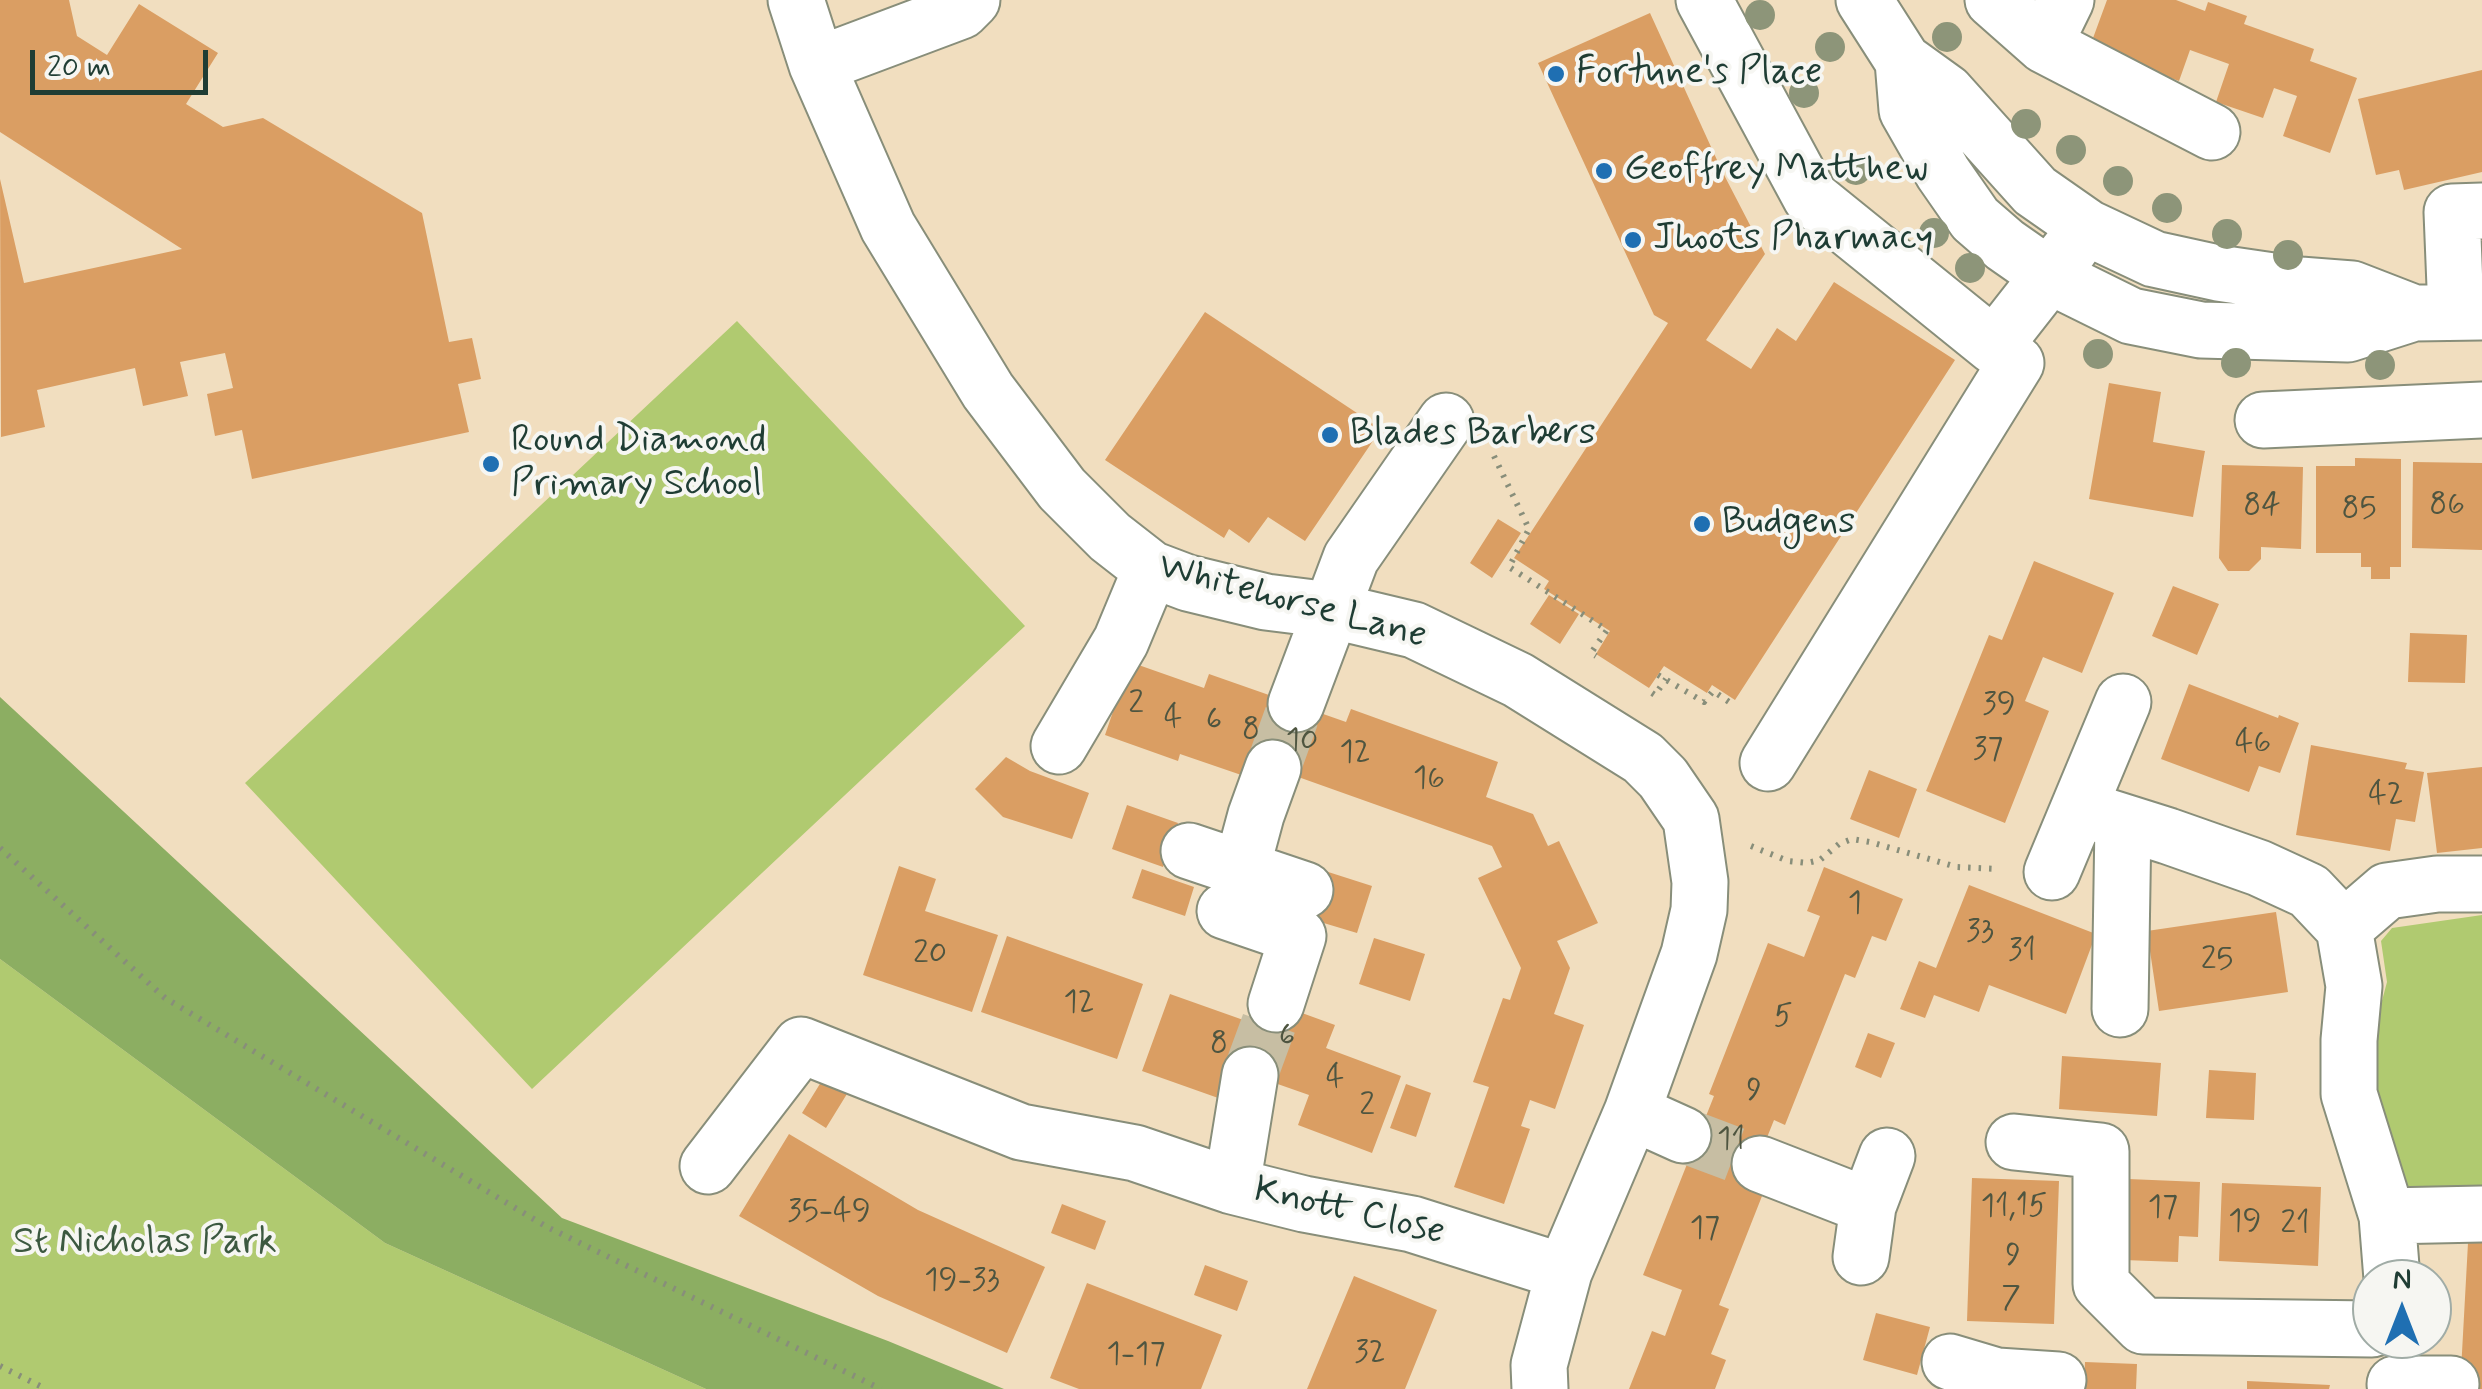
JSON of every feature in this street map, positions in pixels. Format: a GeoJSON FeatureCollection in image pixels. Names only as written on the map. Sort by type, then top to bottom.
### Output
{"type":"FeatureCollection","features":[{"type":"Feature","properties":{"kind":"street","name":"Whitehorse Lane"},"geometry":{"type":"LineString","coordinates":[[796,0],[818,65],[888,227],[988,391],[1062,489],[1110,537],[1151,569],[1188,583],[1414,630],[1448,646],[1518,680],[1643,758],[1679,798],[1691,819],[1700,910],[1689,954],[1632,1112],[1564,1272],[1539,1365],[1540,1389]]}},
{"type":"Feature","properties":{"kind":"street"},"geometry":{"type":"LineString","coordinates":[[818,65],[961,11],[972,0]]}},
{"type":"Feature","properties":{"kind":"street"},"geometry":{"type":"LineString","coordinates":[[1704,0],[1810,198],[2016,364],[1776,750]]}},
{"type":"Feature","properties":{"kind":"street"},"geometry":{"type":"LineString","coordinates":[[1864,0],[1903,61],[1946,92],[2035,190],[2088,228],[2154,259],[2251,278],[2352,289],[2451,312]]}},
{"type":"Feature","properties":{"kind":"street"},"geometry":{"type":"LineString","coordinates":[[1993,0],[2055,23],[2212,132]]}},
{"type":"Feature","properties":{"kind":"street"},"geometry":{"type":"LineString","coordinates":[[1903,61],[1907,110],[1975,219],[2048,276],[2130,316],[2202,330],[2348,334],[2451,312]]}},
{"type":"Feature","properties":{"kind":"street"},"geometry":{"type":"LineString","coordinates":[[2451,312],[2452,212],[2482,211]]}},
{"type":"Feature","properties":{"kind":"street"},"geometry":{"type":"LineString","coordinates":[[1994,346],[2088,228]]}},
{"type":"Feature","properties":{"kind":"street"},"geometry":{"type":"LineString","coordinates":[[2262,420],[2482,410]]}},
{"type":"Feature","properties":{"kind":"street"},"geometry":{"type":"LineString","coordinates":[[1296,704],[1351,558],[1446,421]]}},
{"type":"Feature","properties":{"kind":"street"},"geometry":{"type":"LineString","coordinates":[[1059,746],[1121,641],[1151,569]]}},
{"type":"Feature","properties":{"kind":"street"},"geometry":{"type":"LineString","coordinates":[[2120,1008],[2101,815],[2123,702]]}},
{"type":"Feature","properties":{"kind":"street"},"geometry":{"type":"LineString","coordinates":[[1234,889],[1273,768]]}},
{"type":"Feature","properties":{"kind":"street"},"geometry":{"type":"LineString","coordinates":[[2052,872],[2101,815]]}},
{"type":"Feature","properties":{"kind":"street"},"geometry":{"type":"LineString","coordinates":[[2101,815],[2260,868],[2309,891],[2344,928],[2354,986],[2349,1094],[2387,1216],[2390,1259]]}},
{"type":"Feature","properties":{"kind":"street"},"geometry":{"type":"LineString","coordinates":[[1189,852],[1298,936],[1276,1004]]}},
{"type":"Feature","properties":{"kind":"street"},"geometry":{"type":"LineString","coordinates":[[2344,928],[2387,891],[2436,884],[2482,884]]}},
{"type":"Feature","properties":{"kind":"street"},"geometry":{"type":"LineString","coordinates":[[1234,889],[1305,890]]}},
{"type":"Feature","properties":{"kind":"street","name":"Knott Close"},"geometry":{"type":"LineString","coordinates":[[708,1166],[801,1045],[1021,1132],[1135,1153],[1232,1186],[1412,1224],[1564,1272]]}},
{"type":"Feature","properties":{"kind":"street"},"geometry":{"type":"LineString","coordinates":[[1232,1186],[1250,1075]]}},
{"type":"Feature","properties":{"kind":"street"},"geometry":{"type":"LineString","coordinates":[[1632,1112],[1683,1135]]}},
{"type":"Feature","properties":{"kind":"street"},"geometry":{"type":"LineString","coordinates":[[2014,1142],[2101,1151],[2101,1284],[2144,1326],[2352,1329]]}},
{"type":"Feature","properties":{"kind":"street"},"geometry":{"type":"LineString","coordinates":[[1760,1164],[1865,1231],[1887,1156]]}},
{"type":"Feature","properties":{"kind":"street"},"geometry":{"type":"LineString","coordinates":[[2387,1216],[2482,1214]]}},
{"type":"Feature","properties":{"kind":"street"},"geometry":{"type":"LineString","coordinates":[[2394,1371],[2451,1384]]}},
{"type":"Feature","properties":{"kind":"street"},"geometry":{"type":"LineString","coordinates":[[1981,1376],[2058,1380]]}},
{"type":"Feature","properties":{"kind":"path"},"geometry":{"type":"LineString","coordinates":[[1492,450],[1529,530],[1510,567],[1606,630],[1591,653],[1607,664]]}},
{"type":"Feature","properties":{"kind":"path"},"geometry":{"type":"LineString","coordinates":[[1640,685],[1656,695],[1662,676],[1704,702],[1713,692],[1776,750]]}},
{"type":"Feature","properties":{"kind":"path"},"geometry":{"type":"LineString","coordinates":[[1694,842],[1754,846],[1788,861],[1807,863],[1820,860],[1852,838],[1957,867],[2052,872]]}},
{"type":"Feature","properties":{"kind":"path"},"geometry":{"type":"LineString","coordinates":[[0,848],[164,998],[548,1227],[881,1389]]}},
{"type":"Feature","properties":{"kind":"path"},"geometry":{"type":"LineString","coordinates":[[0,1366],[46,1389]]}},
{"type":"Feature","properties":{"kind":"green space"},"geometry":{"type":"Polygon","coordinates":[[[737,321],[1025,626],[532,1089],[245,783],[737,321]]]}},
{"type":"Feature","properties":{"kind":"green space"},"geometry":{"type":"Polygon","coordinates":[[[0,697],[562,1218],[1004,1389],[706,1389],[385,1243],[0,959],[0,697]]]}},
{"type":"Feature","properties":{"kind":"green space"},"geometry":{"type":"Polygon","coordinates":[[[2482,915],[2482,1196],[2407,1198],[2379,1127],[2368,1053],[2387,982],[2381,941],[2392,928],[2482,915]]]}},
{"type":"Feature","properties":{"kind":"green space","name":"St Nicholas Park"},"geometry":{"type":"Polygon","coordinates":[[[0,959],[385,1243],[706,1389],[0,1389],[0,959]]]}},
{"type":"Feature","properties":{"kind":"building"},"geometry":{"type":"Polygon","coordinates":[[[0,0],[69,0],[77,36],[107,55],[139,4],[218,53],[186,104],[223,127],[263,118],[422,213],[449,342],[472,338],[481,379],[458,384],[469,432],[252,479],[242,430],[215,436],[207,394],[233,388],[225,353],[180,362],[188,396],[143,406],[135,368],[37,390],[45,427],[1,437],[0,179],[24,283],[182,249],[0,132],[0,0]]]}},
{"type":"Feature","properties":{"kind":"building"},"geometry":{"type":"Polygon","coordinates":[[[2107,0],[2176,0],[2205,11],[2208,2],[2247,16],[2244,24],[2314,49],[2310,61],[2357,78],[2330,153],[2283,136],[2297,96],[2274,88],[2263,118],[2216,102],[2229,64],[2190,50],[2179,81],[2089,49],[2107,0]]]}},
{"type":"Feature","properties":{"kind":"building"},"geometry":{"type":"Polygon","coordinates":[[[1650,13],[1722,171],[1765,254],[1706,340],[1751,369],[1777,328],[1796,341],[1834,282],[1955,360],[1735,700],[1712,685],[1707,693],[1664,666],[1649,688],[1596,654],[1610,631],[1544,589],[1549,581],[1514,558],[1668,323],[1654,315],[1538,63],[1650,13]]]}},
{"type":"Feature","properties":{"kind":"building"},"geometry":{"type":"Polygon","coordinates":[[[2482,70],[2482,172],[2404,190],[2399,170],[2376,175],[2358,99],[2482,70]]]}},
{"type":"Feature","properties":{"kind":"building"},"geometry":{"type":"Polygon","coordinates":[[[1205,312],[1381,429],[1305,541],[1268,517],[1249,543],[1229,529],[1224,538],[1105,460],[1205,312]]]}},
{"type":"Feature","properties":{"kind":"building"},"geometry":{"type":"Polygon","coordinates":[[[2109,383],[2161,392],[2153,442],[2205,451],[2193,517],[2089,499],[2109,383]]]}},
{"type":"Feature","properties":{"kind":"building"},"geometry":{"type":"Polygon","coordinates":[[[2355,458],[2401,459],[2401,567],[2390,567],[2390,579],[2371,579],[2371,567],[2361,567],[2361,553],[2316,553],[2316,466],[2355,466],[2355,458]]]}},
{"type":"Feature","properties":{"kind":"building"},"geometry":{"type":"Polygon","coordinates":[[[2413,462],[2482,463],[2482,550],[2412,548],[2413,462]]]}},
{"type":"Feature","properties":{"kind":"building"},"geometry":{"type":"Polygon","coordinates":[[[2222,465],[2303,467],[2301,549],[2261,547],[2261,559],[2249,571],[2228,571],[2219,558],[2222,465]]]}},
{"type":"Feature","properties":{"kind":"building"},"geometry":{"type":"Polygon","coordinates":[[[1498,519],[1521,533],[1492,578],[1470,563],[1498,519]]]}},
{"type":"Feature","properties":{"kind":"building"},"geometry":{"type":"Polygon","coordinates":[[[2034,561],[2114,593],[2082,673],[2043,657],[2025,701],[2049,711],[2005,823],[1926,791],[1989,635],[2002,640],[2034,561]]]}},
{"type":"Feature","properties":{"kind":"building"},"geometry":{"type":"Polygon","coordinates":[[[2173,586],[2219,604],[2197,655],[2152,636],[2173,586]]]}},
{"type":"Feature","properties":{"kind":"building"},"geometry":{"type":"Polygon","coordinates":[[[1549,595],[1579,614],[1560,644],[1530,624],[1549,595]]]}},
{"type":"Feature","properties":{"kind":"building"},"geometry":{"type":"Polygon","coordinates":[[[2410,633],[2467,635],[2465,683],[2408,682],[2410,633]]]}},
{"type":"Feature","properties":{"kind":"building"},"geometry":{"type":"Polygon","coordinates":[[[1130,662],[1204,688],[1209,674],[1346,722],[1351,709],[1498,762],[1486,797],[1533,814],[1548,846],[1559,841],[1598,923],[1557,941],[1570,968],[1554,1014],[1584,1025],[1555,1109],[1530,1100],[1521,1126],[1530,1129],[1504,1204],[1454,1187],[1489,1087],[1473,1082],[1503,998],[1510,1000],[1521,968],[1478,878],[1502,867],[1492,846],[1273,768],[1253,779],[1180,754],[1178,761],[1105,735],[1130,662]]]}},
{"type":"Feature","properties":{"kind":"building"},"geometry":{"type":"Polygon","coordinates":[[[2189,684],[2299,723],[2280,773],[2259,766],[2249,792],[2161,759],[2189,684]]]}},
{"type":"Feature","properties":{"kind":"building"},"geometry":{"type":"Polygon","coordinates":[[[2311,745],[2407,763],[2405,769],[2424,772],[2415,822],[2396,819],[2390,851],[2296,835],[2311,745]]]}},
{"type":"Feature","properties":{"kind":"building"},"geometry":{"type":"Polygon","coordinates":[[[1006,757],[1030,771],[1089,793],[1072,839],[1003,817],[975,789],[1006,757]]]}},
{"type":"Feature","properties":{"kind":"building"},"geometry":{"type":"Polygon","coordinates":[[[2482,767],[2482,848],[2437,853],[2427,773],[2482,767]]]}},
{"type":"Feature","properties":{"kind":"building"},"geometry":{"type":"Polygon","coordinates":[[[1869,770],[1917,789],[1899,838],[1850,819],[1869,770]]]}},
{"type":"Feature","properties":{"kind":"building"},"geometry":{"type":"Polygon","coordinates":[[[1127,805],[1178,823],[1163,867],[1112,849],[1127,805]]]}},
{"type":"Feature","properties":{"kind":"building"},"geometry":{"type":"Polygon","coordinates":[[[899,866],[936,879],[925,911],[998,935],[972,1012],[863,975],[899,866]]]}},
{"type":"Feature","properties":{"kind":"building"},"geometry":{"type":"Polygon","coordinates":[[[1824,867],[1903,899],[1886,941],[1872,936],[1855,978],[1845,974],[1785,1125],[1774,1120],[1748,1185],[1764,1191],[1719,1305],[1729,1309],[1711,1354],[1726,1360],[1715,1389],[1629,1389],[1652,1331],[1665,1336],[1682,1290],[1643,1275],[1714,1096],[1709,1094],[1768,943],[1804,957],[1820,916],[1807,911],[1824,867]]]}},
{"type":"Feature","properties":{"kind":"building"},"geometry":{"type":"Polygon","coordinates":[[[1142,869],[1194,887],[1185,916],[1132,898],[1142,869]]]}},
{"type":"Feature","properties":{"kind":"building"},"geometry":{"type":"Polygon","coordinates":[[[1322,870],[1372,886],[1357,933],[1307,918],[1322,870]]]}},
{"type":"Feature","properties":{"kind":"building"},"geometry":{"type":"Polygon","coordinates":[[[1969,885],[2096,934],[2066,1014],[1989,985],[1979,1012],[1934,995],[1925,1018],[1900,1009],[1919,961],[1936,968],[1969,885]]]}},
{"type":"Feature","properties":{"kind":"building"},"geometry":{"type":"Polygon","coordinates":[[[2276,912],[2288,992],[2159,1011],[2147,931],[2276,912]]]}},
{"type":"Feature","properties":{"kind":"building"},"geometry":{"type":"Polygon","coordinates":[[[1007,936],[1143,984],[1117,1059],[981,1012],[1007,936]]]}},
{"type":"Feature","properties":{"kind":"building"},"geometry":{"type":"Polygon","coordinates":[[[1374,938],[1425,954],[1410,1001],[1359,984],[1374,938]]]}},
{"type":"Feature","properties":{"kind":"building"},"geometry":{"type":"Polygon","coordinates":[[[1170,994],[1249,1022],[1258,997],[1335,1025],[1326,1048],[1401,1076],[1372,1153],[1298,1125],[1309,1095],[1232,1068],[1221,1099],[1142,1071],[1170,994]]]}},
{"type":"Feature","properties":{"kind":"building"},"geometry":{"type":"Polygon","coordinates":[[[1868,1033],[1895,1043],[1881,1078],[1855,1067],[1868,1033]]]}},
{"type":"Feature","properties":{"kind":"building"},"geometry":{"type":"Polygon","coordinates":[[[2062,1056],[2161,1063],[2157,1116],[2059,1109],[2062,1056]]]}},
{"type":"Feature","properties":{"kind":"building"},"geometry":{"type":"Polygon","coordinates":[[[2209,1070],[2256,1073],[2254,1120],[2206,1118],[2209,1070]]]}},
{"type":"Feature","properties":{"kind":"building"},"geometry":{"type":"Polygon","coordinates":[[[826,1074],[850,1089],[826,1128],[802,1113],[826,1074]]]}},
{"type":"Feature","properties":{"kind":"building"},"geometry":{"type":"Polygon","coordinates":[[[1406,1084],[1431,1093],[1416,1137],[1390,1128],[1406,1084]]]}},
{"type":"Feature","properties":{"kind":"building"},"geometry":{"type":"Polygon","coordinates":[[[789,1134],[918,1210],[1045,1267],[1007,1353],[878,1296],[739,1216],[789,1134]]]}},
{"type":"Feature","properties":{"kind":"building"},"geometry":{"type":"Polygon","coordinates":[[[1972,1178],[2059,1181],[2054,1324],[1967,1321],[1972,1178]]]}},
{"type":"Feature","properties":{"kind":"building"},"geometry":{"type":"Polygon","coordinates":[[[2128,1179],[2200,1182],[2198,1237],[2179,1236],[2178,1262],[2124,1260],[2128,1179]]]}},
{"type":"Feature","properties":{"kind":"building"},"geometry":{"type":"Polygon","coordinates":[[[2222,1183],[2321,1187],[2318,1266],[2219,1261],[2222,1183]]]}},
{"type":"Feature","properties":{"kind":"building"},"geometry":{"type":"Polygon","coordinates":[[[1062,1204],[1106,1221],[1095,1250],[1051,1233],[1062,1204]]]}},
{"type":"Feature","properties":{"kind":"building"},"geometry":{"type":"Polygon","coordinates":[[[2468,1243],[2482,1243],[2482,1389],[2460,1389],[2468,1243]]]}},
{"type":"Feature","properties":{"kind":"building"},"geometry":{"type":"Polygon","coordinates":[[[1205,1265],[1248,1281],[1237,1311],[1194,1295],[1205,1265]]]}},
{"type":"Feature","properties":{"kind":"building"},"geometry":{"type":"Polygon","coordinates":[[[1354,1276],[1437,1310],[1405,1389],[1307,1389],[1354,1276]]]}},
{"type":"Feature","properties":{"kind":"building"},"geometry":{"type":"Polygon","coordinates":[[[1087,1283],[1222,1335],[1201,1389],[1079,1389],[1050,1378],[1087,1283]]]}},
{"type":"Feature","properties":{"kind":"building"},"geometry":{"type":"Polygon","coordinates":[[[1876,1313],[1930,1327],[1917,1375],[1863,1360],[1876,1313]]]}},
{"type":"Feature","properties":{"kind":"building"},"geometry":{"type":"Polygon","coordinates":[[[2085,1362],[2137,1364],[2136,1389],[2084,1389],[2085,1362]]]}},
{"type":"Feature","properties":{"kind":"building"},"geometry":{"type":"Polygon","coordinates":[[[2247,1381],[2330,1385],[2329,1389],[2247,1389],[2247,1381]]]}},
{"type":"Feature","properties":{"kind":"tunnel"},"geometry":{"type":"LineString","coordinates":[[1273,768],[1296,704]]}},
{"type":"Feature","properties":{"kind":"tunnel"},"geometry":{"type":"LineString","coordinates":[[1250,1075],[1276,1004]]}},
{"type":"Feature","properties":{"kind":"tunnel"},"geometry":{"type":"LineString","coordinates":[[1683,1135],[1760,1164]]}},
{"type":"Feature","properties":{"kind":"place","name":"Fortune's Place"},"geometry":{"type":"Point","coordinates":[1556,74]}},
{"type":"Feature","properties":{"kind":"place","name":"Geoffrey Matthew"},"geometry":{"type":"Point","coordinates":[1604,171]}},
{"type":"Feature","properties":{"kind":"place","name":"Jhoots Pharmacy"},"geometry":{"type":"Point","coordinates":[1633,240]}},
{"type":"Feature","properties":{"kind":"place","name":"Blades Barbers"},"geometry":{"type":"Point","coordinates":[1330,435]}},
{"type":"Feature","properties":{"kind":"place","name":"Round Diamond Primary School"},"geometry":{"type":"Point","coordinates":[491,464]}},
{"type":"Feature","properties":{"kind":"place","name":"Budgens"},"geometry":{"type":"Point","coordinates":[1702,524]}}]}
